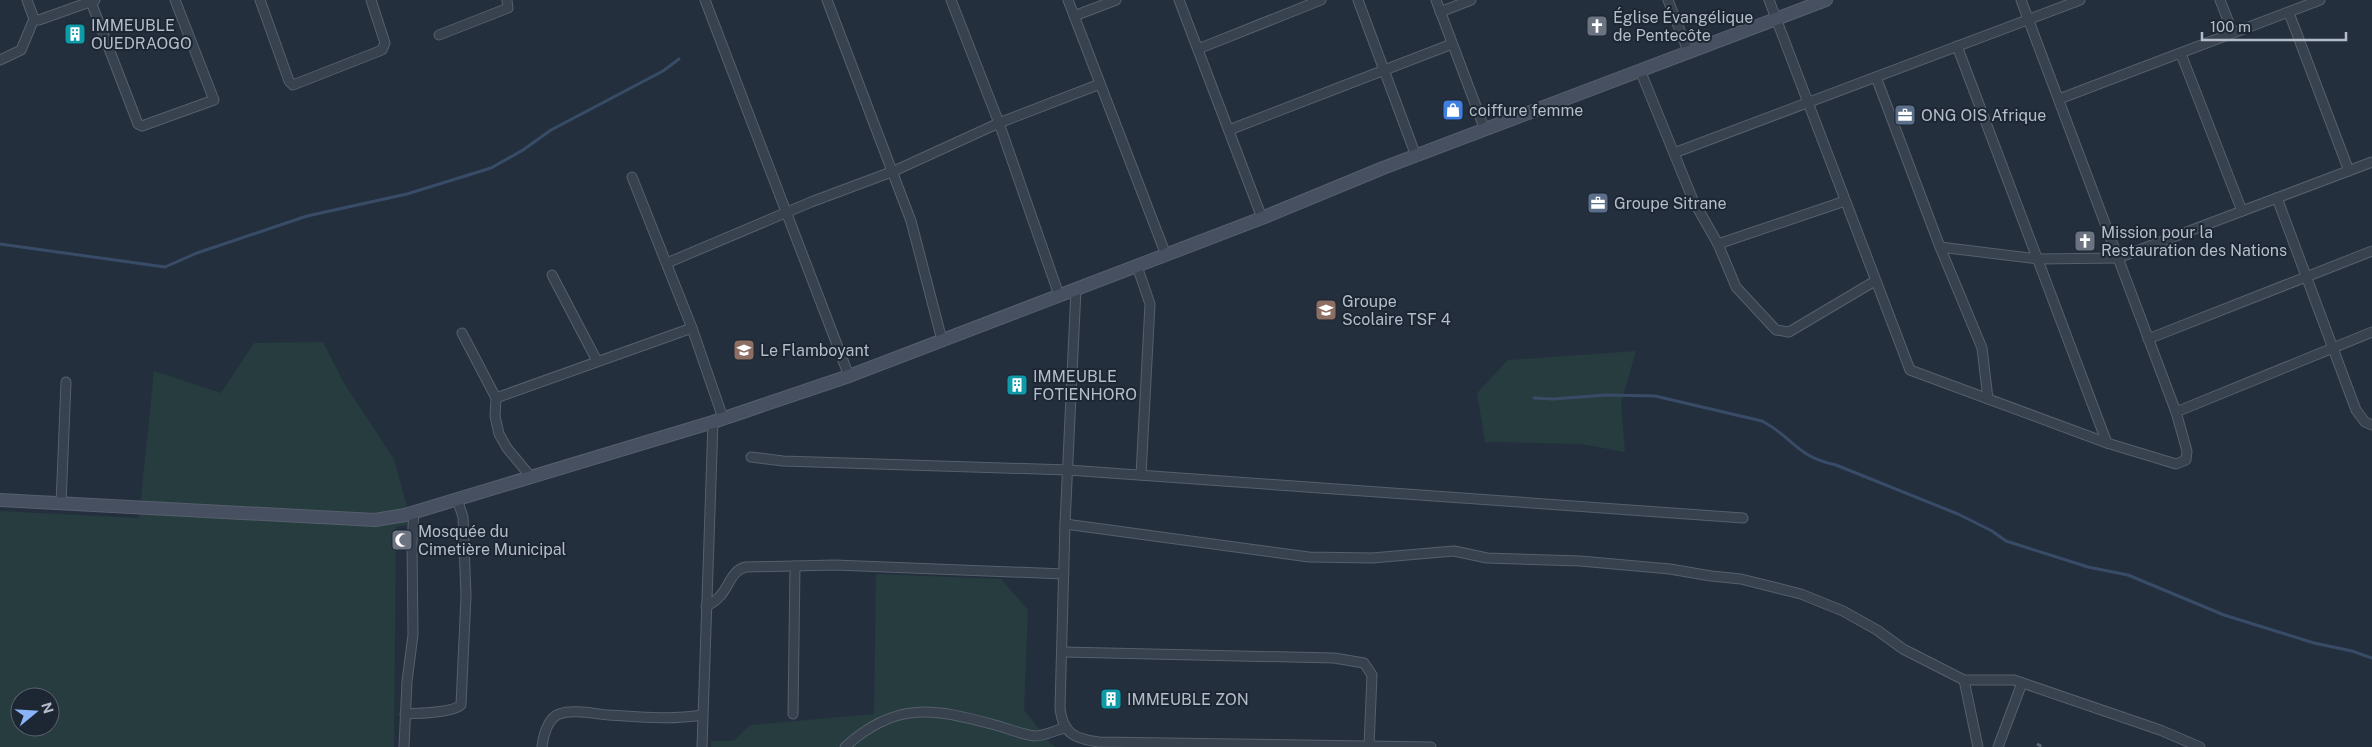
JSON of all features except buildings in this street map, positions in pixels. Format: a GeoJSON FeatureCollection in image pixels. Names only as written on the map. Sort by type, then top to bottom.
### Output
{"type":"FeatureCollection","features":[{"type":"Feature","properties":{"kind":"street"},"geometry":{"type":"LineString","coordinates":[[0,60],[20,52],[34,19],[27,0]]}},
{"type":"Feature","properties":{"kind":"street"},"geometry":{"type":"LineString","coordinates":[[34,19],[39,20],[93,1],[138,124],[142,126],[214,100],[175,0]]}},
{"type":"Feature","properties":{"kind":"street"},"geometry":{"type":"LineString","coordinates":[[260,0],[289,81],[293,85],[382,50],[384,43],[371,0]]}},
{"type":"Feature","properties":{"kind":"street"},"geometry":{"type":"LineString","coordinates":[[439,35],[508,8],[507,0]]}},
{"type":"Feature","properties":{"kind":"street"},"geometry":{"type":"LineString","coordinates":[[705,0],[849,376]]}},
{"type":"Feature","properties":{"kind":"street"},"geometry":{"type":"LineString","coordinates":[[826,0],[894,171],[914,231],[942,340]]}},
{"type":"Feature","properties":{"kind":"street"},"geometry":{"type":"LineString","coordinates":[[951,0],[1000,123],[1059,295]]}},
{"type":"Feature","properties":{"kind":"street"},"geometry":{"type":"LineString","coordinates":[[1068,0],[1166,255]]}},
{"type":"Feature","properties":{"kind":"street"},"geometry":{"type":"LineString","coordinates":[[1074,16],[1116,0]]}},
{"type":"Feature","properties":{"kind":"street"},"geometry":{"type":"LineString","coordinates":[[1179,0],[1262,218]]}},
{"type":"Feature","properties":{"kind":"street"},"geometry":{"type":"LineString","coordinates":[[1198,49],[1321,0]]}},
{"type":"Feature","properties":{"kind":"street"},"geometry":{"type":"LineString","coordinates":[[1358,0],[1416,156]]}},
{"type":"Feature","properties":{"kind":"street"},"geometry":{"type":"LineString","coordinates":[[1436,0],[1485,130]]}},
{"type":"Feature","properties":{"kind":"street"},"geometry":{"type":"LineString","coordinates":[[1440,12],[1471,0]]}},
{"type":"Feature","properties":{"kind":"street"},"geometry":{"type":"LineString","coordinates":[[1668,0],[1688,51]]}},
{"type":"Feature","properties":{"kind":"street"},"geometry":{"type":"LineString","coordinates":[[1769,0],[1910,370],[2107,443],[2176,464],[2186,460],[2187,451],[2176,412],[2021,0]]}},
{"type":"Feature","properties":{"kind":"street"},"geometry":{"type":"LineString","coordinates":[[0,500],[375,520],[414,512],[718,420],[849,376],[1262,218],[1416,156],[1688,51],[1826,0]]}},
{"type":"Feature","properties":{"kind":"street"},"geometry":{"type":"LineString","coordinates":[[1674,153],[2080,0]]}},
{"type":"Feature","properties":{"kind":"street"},"geometry":{"type":"LineString","coordinates":[[2220,0],[2233,33]]}},
{"type":"Feature","properties":{"kind":"street"},"geometry":{"type":"LineString","coordinates":[[2059,99],[2320,0]]}},
{"type":"Feature","properties":{"kind":"street"},"geometry":{"type":"LineString","coordinates":[[2289,13],[2349,171]]}},
{"type":"Feature","properties":{"kind":"street"},"geometry":{"type":"LineString","coordinates":[[1229,130],[1452,44]]}},
{"type":"Feature","properties":{"kind":"street"},"geometry":{"type":"LineString","coordinates":[[1957,46],[2107,443]]}},
{"type":"Feature","properties":{"kind":"street"},"geometry":{"type":"LineString","coordinates":[[2181,54],[2242,211]]}},
{"type":"Feature","properties":{"kind":"street"},"geometry":{"type":"LineString","coordinates":[[1640,70],[1693,200],[1718,244],[1730,276],[1744,298],[1776,330],[1789,332],[1875,281]]}},
{"type":"Feature","properties":{"kind":"street"},"geometry":{"type":"LineString","coordinates":[[1876,77],[1940,247],[1982,348],[1986,366],[1988,399]]}},
{"type":"Feature","properties":{"kind":"street"},"geometry":{"type":"LineString","coordinates":[[667,263],[786,213],[894,171],[1000,123],[1100,84]]}},
{"type":"Feature","properties":{"kind":"street"},"geometry":{"type":"LineString","coordinates":[[1940,247],[2038,259],[2118,258],[2372,162]]}},
{"type":"Feature","properties":{"kind":"street"},"geometry":{"type":"LineString","coordinates":[[632,177],[692,328],[718,420],[706,607],[702,747]]}},
{"type":"Feature","properties":{"kind":"street"},"geometry":{"type":"LineString","coordinates":[[2277,198],[2334,346],[2356,410],[2365,422],[2372,425]]}},
{"type":"Feature","properties":{"kind":"street"},"geometry":{"type":"LineString","coordinates":[[1718,244],[1844,201]]}},
{"type":"Feature","properties":{"kind":"street"},"geometry":{"type":"LineString","coordinates":[[2148,339],[2372,251]]}},
{"type":"Feature","properties":{"kind":"street"},"geometry":{"type":"LineString","coordinates":[[1137,266],[1150,304],[1141,475]]}},
{"type":"Feature","properties":{"kind":"street"},"geometry":{"type":"LineString","coordinates":[[552,275],[597,361]]}},
{"type":"Feature","properties":{"kind":"street"},"geometry":{"type":"LineString","coordinates":[[1076,289],[1065,524],[1060,708],[1065,728],[1075,736],[1092,741],[1167,745],[1431,747]]}},
{"type":"Feature","properties":{"kind":"street"},"geometry":{"type":"LineString","coordinates":[[496,398],[692,328]]}},
{"type":"Feature","properties":{"kind":"street"},"geometry":{"type":"LineString","coordinates":[[2176,412],[2372,332]]}},
{"type":"Feature","properties":{"kind":"street"},"geometry":{"type":"LineString","coordinates":[[462,334],[496,398],[495,416],[499,434],[507,448],[531,477]]}},
{"type":"Feature","properties":{"kind":"street"},"geometry":{"type":"LineString","coordinates":[[61,504],[66,382]]}},
{"type":"Feature","properties":{"kind":"street"},"geometry":{"type":"LineString","coordinates":[[751,457],[783,461],[1068,470],[1743,518]]}},
{"type":"Feature","properties":{"kind":"street"},"geometry":{"type":"LineString","coordinates":[[406,714],[448,710],[461,705],[466,596],[463,517],[456,499]]}},
{"type":"Feature","properties":{"kind":"street"},"geometry":{"type":"LineString","coordinates":[[404,747],[407,681],[413,635],[412,542],[414,512]]}},
{"type":"Feature","properties":{"kind":"street"},"geometry":{"type":"LineString","coordinates":[[1065,524],[1309,556],[1372,558],[1454,551],[1488,558],[1580,561],[1670,569],[1741,579],[1801,594],[1843,611],[1877,630],[1903,649],[1964,680],[2014,680],[2160,730],[2200,747]]}},
{"type":"Feature","properties":{"kind":"street"},"geometry":{"type":"LineString","coordinates":[[706,607],[720,596],[741,568],[835,565],[1064,574]]}},
{"type":"Feature","properties":{"kind":"street"},"geometry":{"type":"LineString","coordinates":[[793,714],[795,566]]}},
{"type":"Feature","properties":{"kind":"street"},"geometry":{"type":"LineString","coordinates":[[1063,652],[1334,658],[1364,663],[1372,675],[1369,746]]}},
{"type":"Feature","properties":{"kind":"street"},"geometry":{"type":"LineString","coordinates":[[1964,680],[1978,747]]}},
{"type":"Feature","properties":{"kind":"street"},"geometry":{"type":"LineString","coordinates":[[1998,747],[2022,684]]}},
{"type":"Feature","properties":{"kind":"street"},"geometry":{"type":"LineString","coordinates":[[845,747],[869,727],[890,716],[924,711],[970,718],[1036,736],[1065,728]]}},
{"type":"Feature","properties":{"kind":"street"},"geometry":{"type":"LineString","coordinates":[[542,747],[550,720],[559,714],[572,712],[655,718],[702,715]]}},
{"type":"Feature","properties":{"kind":"green space"},"geometry":{"type":"Polygon","coordinates":[[[323,342],[344,383],[394,459],[412,524],[396,527],[394,747],[0,747],[0,511],[139,518],[154,371],[221,393],[254,343],[323,342]]]}},
{"type":"Feature","properties":{"kind":"green space"},"geometry":{"type":"Polygon","coordinates":[[[1636,351],[1621,403],[1625,452],[1581,444],[1485,442],[1477,393],[1508,360],[1636,351]]]}},
{"type":"Feature","properties":{"kind":"green space"},"geometry":{"type":"Polygon","coordinates":[[[876,574],[1001,579],[1028,610],[1024,710],[1051,744],[1056,747],[711,747],[711,741],[734,741],[750,725],[874,714],[876,574]]]}},
{"type":"Feature","properties":{"kind":"waterway"},"geometry":{"type":"LineString","coordinates":[[0,244],[165,267],[197,253],[307,216],[407,194],[491,168],[523,150],[551,130],[663,71],[679,59]]}},
{"type":"Feature","properties":{"kind":"waterway"},"geometry":{"type":"LineString","coordinates":[[1534,398],[1553,399],[1606,395],[1655,396],[1762,421],[1812,457],[1958,514],[1992,531],[2006,541],[2088,567],[2128,575],[2224,615],[2314,643],[2352,651],[2372,658]]}},
{"type":"Feature","properties":{"kind":"railway"},"geometry":{"type":"LineString","coordinates":[[2037,744],[2043,747]]}},
{"type":"Feature","properties":{"kind":"place","name":"Église Évangélique de Pentecôte"},"geometry":{"type":"Point","coordinates":[1597,26]}},
{"type":"Feature","properties":{"kind":"place","name":"IMMEUBLE OUEDRAOGO"},"geometry":{"type":"Point","coordinates":[75,34]}},
{"type":"Feature","properties":{"kind":"place","name":"coiffure femme"},"geometry":{"type":"Point","coordinates":[1453,110]}},
{"type":"Feature","properties":{"kind":"place","name":"ONG OIS Afrique"},"geometry":{"type":"Point","coordinates":[1905,115]}},
{"type":"Feature","properties":{"kind":"place","name":"Groupe Sitrane"},"geometry":{"type":"Point","coordinates":[1598,203]}},
{"type":"Feature","properties":{"kind":"place","name":"Mission pour la Restauration des Nations"},"geometry":{"type":"Point","coordinates":[2085,241]}},
{"type":"Feature","properties":{"kind":"place","name":"Groupe Scolaire TSF 4"},"geometry":{"type":"Point","coordinates":[1326,310]}},
{"type":"Feature","properties":{"kind":"place","name":"Le Flamboyant"},"geometry":{"type":"Point","coordinates":[744,350]}},
{"type":"Feature","properties":{"kind":"place","name":"IMMEUBLE FOTIENHORO"},"geometry":{"type":"Point","coordinates":[1017,385]}},
{"type":"Feature","properties":{"kind":"place","name":"Mosquée du Cimetière Municipal"},"geometry":{"type":"Point","coordinates":[402,540]}},
{"type":"Feature","properties":{"kind":"place","name":"IMMEUBLE ZON"},"geometry":{"type":"Point","coordinates":[1111,699]}}]}
